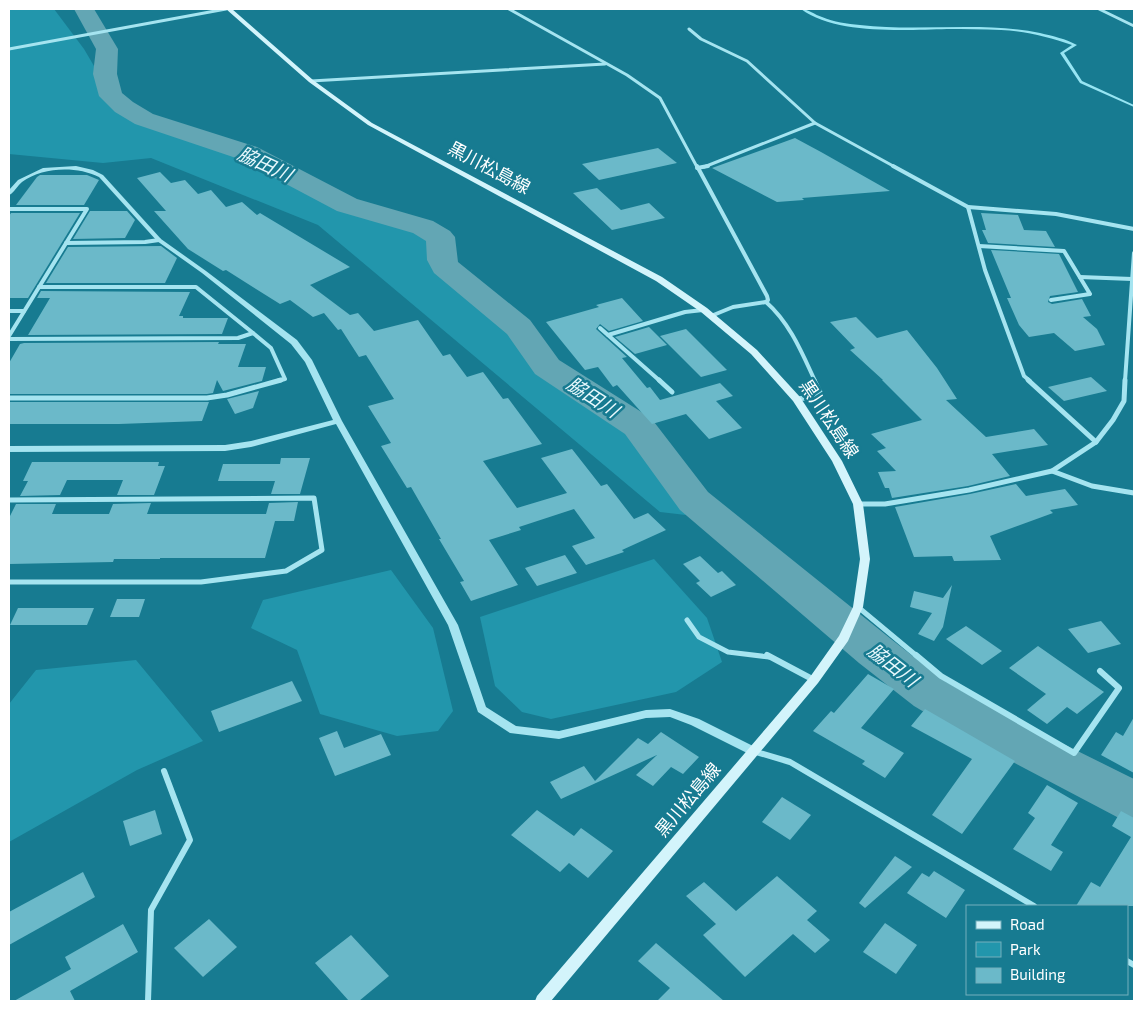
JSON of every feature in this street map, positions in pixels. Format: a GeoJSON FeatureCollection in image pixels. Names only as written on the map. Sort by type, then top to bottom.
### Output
{"type":"FeatureCollection","features":[{"type":"Feature","properties":{"kind":"main road","name":"黒川松島線"},"geometry":{"type":"LineString","coordinates":[[228,9],[311,81],[370,124],[658,279],[704,310],[754,352],[797,399],[837,461],[858,504],[865,559],[858,607],[844,638],[814,680],[542,1001]]}},
{"type":"Feature","properties":{"kind":"street"},"geometry":{"type":"LineString","coordinates":[[9,49],[228,9]]}},
{"type":"Feature","properties":{"kind":"street"},"geometry":{"type":"LineString","coordinates":[[509,9],[627,75],[660,98],[767,296],[768,300],[766,302]]}},
{"type":"Feature","properties":{"kind":"street"},"geometry":{"type":"LineString","coordinates":[[1099,9],[1134,26]]}},
{"type":"Feature","properties":{"kind":"street"},"geometry":{"type":"LineString","coordinates":[[689,29],[701,39],[747,61],[815,123],[968,208],[1056,214],[1134,229]]}},
{"type":"Feature","properties":{"kind":"street"},"geometry":{"type":"LineString","coordinates":[[311,81],[607,64]]}},
{"type":"Feature","properties":{"kind":"street"},"geometry":{"type":"LineString","coordinates":[[697,168],[705,167],[815,123]]}},
{"type":"Feature","properties":{"kind":"street"},"geometry":{"type":"LineString","coordinates":[[9,192],[20,181],[45,169],[76,168],[91,171],[102,176],[159,240],[204,272],[294,342],[308,362],[338,421],[453,625],[482,709],[514,730],[559,736],[646,714],[670,713],[695,722],[753,751],[790,762],[1032,905]]}},
{"type":"Feature","properties":{"kind":"street"},"geometry":{"type":"LineString","coordinates":[[968,208],[985,270],[1024,376],[1096,442]]}},
{"type":"Feature","properties":{"kind":"street"},"geometry":{"type":"LineString","coordinates":[[9,209],[87,209],[9,338],[238,338],[253,333]]}},
{"type":"Feature","properties":{"kind":"street"},"geometry":{"type":"LineString","coordinates":[[66,242],[145,242],[159,240]]}},
{"type":"Feature","properties":{"kind":"street"},"geometry":{"type":"LineString","coordinates":[[979,246],[1064,251],[1090,294],[1051,300]]}},
{"type":"Feature","properties":{"kind":"street"},"geometry":{"type":"LineString","coordinates":[[858,504],[885,504],[969,490],[1052,471],[1096,442],[1113,420],[1124,401],[1134,253]]}},
{"type":"Feature","properties":{"kind":"street"},"geometry":{"type":"LineString","coordinates":[[1080,277],[1132,279]]}},
{"type":"Feature","properties":{"kind":"street"},"geometry":{"type":"LineString","coordinates":[[9,398],[207,398],[227,395],[285,379],[271,348],[196,287],[39,287]]}},
{"type":"Feature","properties":{"kind":"street"},"geometry":{"type":"LineString","coordinates":[[711,316],[733,307],[766,302],[772,306],[786,326],[820,392],[813,396],[797,399]]}},
{"type":"Feature","properties":{"kind":"street"},"geometry":{"type":"LineString","coordinates":[[608,335],[685,312],[704,310]]}},
{"type":"Feature","properties":{"kind":"street"},"geometry":{"type":"LineString","coordinates":[[9,311],[24,311]]}},
{"type":"Feature","properties":{"kind":"street"},"geometry":{"type":"LineString","coordinates":[[600,328],[672,392]]}},
{"type":"Feature","properties":{"kind":"street"},"geometry":{"type":"LineString","coordinates":[[9,448],[225,448],[251,444],[338,421]]}},
{"type":"Feature","properties":{"kind":"street"},"geometry":{"type":"LineString","coordinates":[[1052,471],[1067,479],[1088,485],[1134,493]]}},
{"type":"Feature","properties":{"kind":"street"},"geometry":{"type":"LineString","coordinates":[[9,500],[314,498],[322,550],[286,571],[201,582],[9,582]]}},
{"type":"Feature","properties":{"kind":"street"},"geometry":{"type":"LineString","coordinates":[[858,607],[941,676],[1074,753],[1119,688],[1100,671]]}},
{"type":"Feature","properties":{"kind":"street"},"geometry":{"type":"LineString","coordinates":[[687,620],[699,637],[728,652],[766,655],[814,680]]}},
{"type":"Feature","properties":{"kind":"street"},"geometry":{"type":"LineString","coordinates":[[148,1001],[151,910],[190,840],[164,771]]}},
{"type":"Feature","properties":{"kind":"green space"},"geometry":{"type":"Polygon","coordinates":[[[9,9],[54,9],[84,49],[94,66],[95,81],[104,90],[107,99],[135,118],[243,155],[344,207],[433,236],[437,266],[632,428],[686,515],[660,512],[318,225],[151,158],[103,163],[9,154],[9,9]]]}},
{"type":"Feature","properties":{"kind":"green space"},"geometry":{"type":"Polygon","coordinates":[[[654,559],[707,618],[722,662],[676,692],[551,719],[522,712],[495,686],[480,617],[654,559]]]}},
{"type":"Feature","properties":{"kind":"green space"},"geometry":{"type":"Polygon","coordinates":[[[391,570],[433,628],[453,711],[438,731],[397,736],[320,714],[297,650],[251,628],[263,600],[391,570]]]}},
{"type":"Feature","properties":{"kind":"green space"},"geometry":{"type":"Polygon","coordinates":[[[136,660],[203,741],[137,770],[9,842],[9,704],[36,670],[136,660]]]}},
{"type":"Feature","properties":{"kind":"building"},"geometry":{"type":"Polygon","coordinates":[[[795,138],[890,191],[802,198],[804,200],[777,202],[712,168],[795,138]]]}},
{"type":"Feature","properties":{"kind":"building"},"geometry":{"type":"Polygon","coordinates":[[[658,148],[677,163],[599,180],[582,164],[658,148]]]}},
{"type":"Feature","properties":{"kind":"building"},"geometry":{"type":"Polygon","coordinates":[[[160,172],[171,183],[185,180],[198,194],[211,190],[226,207],[242,202],[257,215],[260,213],[350,267],[310,285],[350,315],[358,313],[374,331],[418,320],[443,356],[450,354],[467,377],[483,372],[503,399],[508,398],[542,444],[483,461],[517,508],[567,493],[541,458],[572,449],[601,486],[607,484],[634,519],[648,513],[666,530],[622,550],[624,552],[586,565],[572,546],[595,538],[574,509],[519,527],[521,530],[489,540],[518,585],[471,601],[460,582],[464,581],[411,487],[407,488],[381,446],[391,443],[368,406],[394,399],[366,355],[359,357],[341,329],[338,330],[324,313],[313,317],[290,300],[280,304],[188,249],[154,211],[166,211],[137,178],[160,172]]]}},
{"type":"Feature","properties":{"kind":"building"},"geometry":{"type":"Polygon","coordinates":[[[40,175],[87,175],[99,180],[84,205],[16,205],[40,175]]]}},
{"type":"Feature","properties":{"kind":"building"},"geometry":{"type":"Polygon","coordinates":[[[597,188],[621,210],[649,203],[665,218],[612,230],[573,193],[597,188]]]}},
{"type":"Feature","properties":{"kind":"building"},"geometry":{"type":"Polygon","coordinates":[[[90,211],[127,211],[135,220],[125,238],[73,239],[90,211]]]}},
{"type":"Feature","properties":{"kind":"building"},"geometry":{"type":"Polygon","coordinates":[[[11,213],[80,213],[28,298],[9,298],[9,216],[11,213]]]}},
{"type":"Feature","properties":{"kind":"building"},"geometry":{"type":"Polygon","coordinates":[[[981,213],[1018,215],[1024,230],[1046,231],[1055,247],[988,243],[982,230],[986,230],[981,213]]]}},
{"type":"Feature","properties":{"kind":"building"},"geometry":{"type":"Polygon","coordinates":[[[161,246],[177,258],[165,283],[46,283],[68,247],[161,246]]]}},
{"type":"Feature","properties":{"kind":"building"},"geometry":{"type":"Polygon","coordinates":[[[991,250],[1059,254],[1078,292],[1050,296],[1048,302],[1052,304],[1082,299],[1091,316],[1083,317],[1097,329],[1105,345],[1075,351],[1054,333],[1029,337],[1019,325],[1007,298],[1011,298],[991,250]]]}},
{"type":"Feature","properties":{"kind":"building"},"geometry":{"type":"Polygon","coordinates":[[[41,291],[190,292],[179,316],[183,316],[183,318],[228,318],[222,334],[28,335],[50,298],[37,298],[41,291]]]}},
{"type":"Feature","properties":{"kind":"building"},"geometry":{"type":"Polygon","coordinates":[[[622,298],[643,321],[609,331],[600,324],[596,329],[627,357],[622,358],[647,388],[650,387],[660,400],[720,383],[733,396],[716,401],[742,428],[709,439],[686,414],[652,424],[617,385],[613,387],[598,367],[585,370],[546,322],[599,307],[596,305],[622,298]]]}},
{"type":"Feature","properties":{"kind":"building"},"geometry":{"type":"Polygon","coordinates":[[[856,317],[877,338],[907,330],[937,368],[957,399],[946,400],[986,437],[1034,429],[1048,445],[992,454],[1010,476],[968,486],[892,498],[889,488],[885,488],[878,472],[896,471],[877,451],[886,448],[871,434],[922,420],[850,350],[855,348],[830,322],[856,317]]]}},
{"type":"Feature","properties":{"kind":"building"},"geometry":{"type":"Polygon","coordinates":[[[649,327],[667,345],[635,354],[615,337],[649,327]]]}},
{"type":"Feature","properties":{"kind":"building"},"geometry":{"type":"Polygon","coordinates":[[[686,329],[727,370],[701,377],[660,336],[686,329]]]}},
{"type":"Feature","properties":{"kind":"building"},"geometry":{"type":"Polygon","coordinates":[[[219,342],[218,344],[246,344],[238,367],[266,367],[262,381],[223,391],[217,380],[213,393],[207,394],[9,394],[9,363],[20,344],[24,343],[219,342]]]}},
{"type":"Feature","properties":{"kind":"building"},"geometry":{"type":"Polygon","coordinates":[[[1091,377],[1107,391],[1064,401],[1048,387],[1091,377]]]}},
{"type":"Feature","properties":{"kind":"building"},"geometry":{"type":"Polygon","coordinates":[[[259,391],[253,408],[235,414],[227,399],[259,391]]]}},
{"type":"Feature","properties":{"kind":"building"},"geometry":{"type":"Polygon","coordinates":[[[9,402],[209,402],[202,421],[119,424],[9,424],[9,402]]]}},
{"type":"Feature","properties":{"kind":"building"},"geometry":{"type":"Polygon","coordinates":[[[281,458],[310,458],[300,494],[271,494],[275,481],[218,481],[223,464],[280,464],[281,458]]]}},
{"type":"Feature","properties":{"kind":"building"},"geometry":{"type":"Polygon","coordinates":[[[32,462],[159,462],[158,466],[165,466],[154,495],[117,495],[123,480],[67,480],[60,495],[20,496],[28,481],[23,481],[32,462]]]}},
{"type":"Feature","properties":{"kind":"building"},"geometry":{"type":"Polygon","coordinates":[[[1016,484],[1026,496],[1065,489],[1078,505],[1050,510],[1053,513],[990,536],[1001,560],[954,561],[952,556],[914,557],[895,507],[1016,484]]]}},
{"type":"Feature","properties":{"kind":"building"},"geometry":{"type":"Polygon","coordinates":[[[298,502],[294,521],[275,521],[265,558],[114,559],[113,562],[9,564],[9,518],[16,504],[56,504],[52,514],[109,514],[113,504],[151,503],[147,514],[266,514],[269,503],[298,502]]]}},
{"type":"Feature","properties":{"kind":"building"},"geometry":{"type":"Polygon","coordinates":[[[565,555],[577,573],[537,586],[525,568],[565,555]]]}},
{"type":"Feature","properties":{"kind":"building"},"geometry":{"type":"Polygon","coordinates":[[[700,556],[718,573],[722,571],[736,585],[711,597],[696,583],[700,581],[683,564],[700,556]]]}},
{"type":"Feature","properties":{"kind":"building"},"geometry":{"type":"Polygon","coordinates":[[[952,585],[943,627],[934,641],[918,634],[932,613],[910,607],[914,591],[943,598],[952,585]]]}},
{"type":"Feature","properties":{"kind":"building"},"geometry":{"type":"Polygon","coordinates":[[[117,599],[145,599],[139,617],[110,617],[117,599]]]}},
{"type":"Feature","properties":{"kind":"building"},"geometry":{"type":"Polygon","coordinates":[[[18,608],[94,608],[87,625],[10,625],[18,608]]]}},
{"type":"Feature","properties":{"kind":"building"},"geometry":{"type":"Polygon","coordinates":[[[1101,621],[1121,644],[1088,653],[1068,629],[1101,621]]]}},
{"type":"Feature","properties":{"kind":"building"},"geometry":{"type":"Polygon","coordinates":[[[966,626],[1002,651],[982,665],[946,639],[966,626]]]}},
{"type":"Feature","properties":{"kind":"building"},"geometry":{"type":"Polygon","coordinates":[[[1038,646],[1104,692],[1077,714],[1067,707],[1047,724],[1027,710],[1046,694],[1009,668],[1038,646]]]}},
{"type":"Feature","properties":{"kind":"building"},"geometry":{"type":"Polygon","coordinates":[[[868,674],[894,689],[861,728],[904,753],[885,778],[862,764],[865,761],[813,731],[831,711],[834,713],[868,674]]]}},
{"type":"Feature","properties":{"kind":"building"},"geometry":{"type":"Polygon","coordinates":[[[292,681],[302,701],[219,732],[211,711],[292,681]]]}},
{"type":"Feature","properties":{"kind":"building"},"geometry":{"type":"Polygon","coordinates":[[[925,709],[1015,761],[962,834],[932,815],[972,759],[911,726],[925,709]]]}},
{"type":"Feature","properties":{"kind":"building"},"geometry":{"type":"Polygon","coordinates":[[[1134,717],[1134,773],[1101,755],[1116,732],[1123,736],[1134,717]]]}},
{"type":"Feature","properties":{"kind":"building"},"geometry":{"type":"Polygon","coordinates":[[[337,731],[344,748],[381,734],[391,755],[335,776],[319,738],[337,731]]]}},
{"type":"Feature","properties":{"kind":"building"},"geometry":{"type":"Polygon","coordinates":[[[661,732],[699,757],[683,774],[671,767],[653,786],[636,775],[657,755],[561,799],[550,782],[584,766],[595,781],[638,738],[648,744],[661,732]]]}},
{"type":"Feature","properties":{"kind":"building"},"geometry":{"type":"Polygon","coordinates":[[[1047,785],[1078,803],[1051,845],[1063,852],[1051,871],[1013,849],[1035,818],[1028,813],[1047,785]]]}},
{"type":"Feature","properties":{"kind":"building"},"geometry":{"type":"Polygon","coordinates":[[[782,797],[811,815],[790,840],[762,822],[782,797]]]}},
{"type":"Feature","properties":{"kind":"building"},"geometry":{"type":"Polygon","coordinates":[[[155,810],[162,834],[130,846],[123,821],[155,810]]]}},
{"type":"Feature","properties":{"kind":"building"},"geometry":{"type":"Polygon","coordinates":[[[537,810],[574,836],[581,828],[613,851],[588,878],[569,863],[560,872],[511,835],[537,810]]]}},
{"type":"Feature","properties":{"kind":"building"},"geometry":{"type":"Polygon","coordinates":[[[1121,811],[1134,818],[1134,906],[1077,905],[1091,882],[1100,887],[1131,837],[1112,826],[1121,811]]]}},
{"type":"Feature","properties":{"kind":"building"},"geometry":{"type":"Polygon","coordinates":[[[895,856],[912,867],[865,908],[859,903],[895,856]]]}},
{"type":"Feature","properties":{"kind":"building"},"geometry":{"type":"Polygon","coordinates":[[[934,871],[965,890],[946,918],[907,893],[922,873],[929,877],[934,871]]]}},
{"type":"Feature","properties":{"kind":"building"},"geometry":{"type":"Polygon","coordinates":[[[83,872],[95,897],[9,945],[9,912],[83,872]]]}},
{"type":"Feature","properties":{"kind":"building"},"geometry":{"type":"Polygon","coordinates":[[[777,876],[817,911],[807,920],[830,940],[815,953],[793,934],[745,977],[703,935],[716,924],[686,896],[704,882],[736,911],[777,876]]]}},
{"type":"Feature","properties":{"kind":"building"},"geometry":{"type":"Polygon","coordinates":[[[209,919],[237,947],[203,977],[174,948],[209,919]]]}},
{"type":"Feature","properties":{"kind":"building"},"geometry":{"type":"Polygon","coordinates":[[[885,923],[917,945],[896,974],[863,952],[885,923]]]}},
{"type":"Feature","properties":{"kind":"building"},"geometry":{"type":"Polygon","coordinates":[[[123,924],[138,952],[70,991],[75,1001],[14,1001],[71,969],[65,957],[123,924]]]}},
{"type":"Feature","properties":{"kind":"building"},"geometry":{"type":"Polygon","coordinates":[[[351,935],[389,976],[359,1001],[349,1001],[315,963],[351,935]]]}},
{"type":"Feature","properties":{"kind":"building"},"geometry":{"type":"Polygon","coordinates":[[[656,943],[724,1001],[657,1001],[670,988],[638,961],[656,943]]]}},
{"type":"Feature","properties":{"kind":"waterway","name":"脇田川"},"geometry":{"type":"LineString","coordinates":[[84,9],[107,49],[105,74],[111,96],[124,107],[144,119],[248,153],[347,205],[423,227],[440,237],[442,260],[445,267],[519,327],[547,367],[638,426],[694,501],[875,651],[930,694],[987,727],[1134,802]]}},
{"type":"Feature","properties":{"kind":"waterway"},"geometry":{"type":"LineString","coordinates":[[803,9],[830,21],[860,26],[904,29],[1004,29],[1052,37],[1075,45],[1062,53],[1081,82],[1134,106]]}}]}
